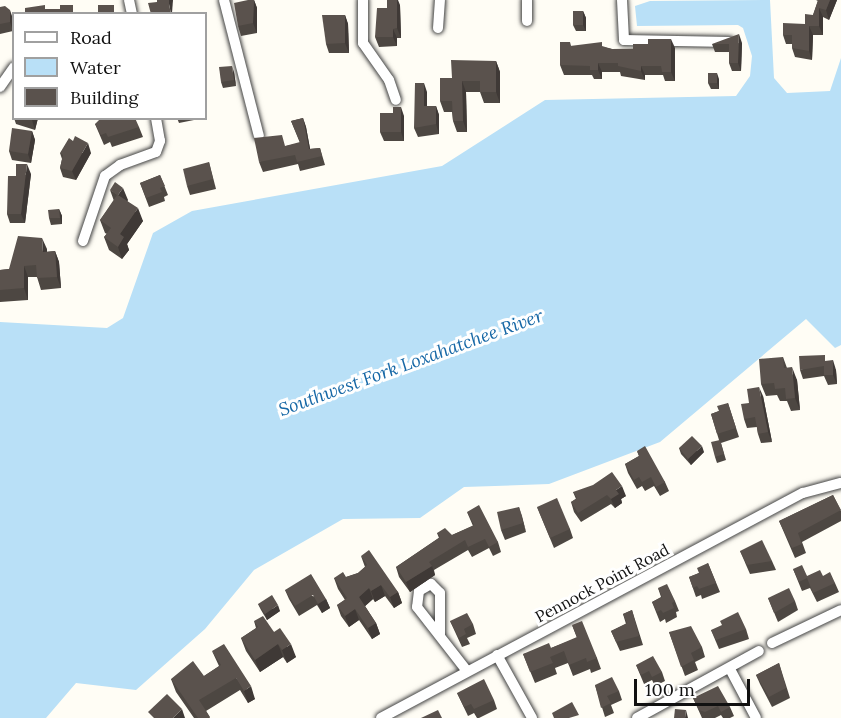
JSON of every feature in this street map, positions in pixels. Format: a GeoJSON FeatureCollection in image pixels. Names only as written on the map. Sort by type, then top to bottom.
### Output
{"type":"FeatureCollection","features":[{"type":"Feature","properties":{"kind":"street"},"geometry":{"type":"LineString","coordinates":[[224,0],[259,136]]}},
{"type":"Feature","properties":{"kind":"street"},"geometry":{"type":"LineString","coordinates":[[363,0],[363,43],[389,80],[396,100]]}},
{"type":"Feature","properties":{"kind":"street"},"geometry":{"type":"LineString","coordinates":[[438,28],[440,0]]}},
{"type":"Feature","properties":{"kind":"street"},"geometry":{"type":"LineString","coordinates":[[527,0],[527,21]]}},
{"type":"Feature","properties":{"kind":"street"},"geometry":{"type":"LineString","coordinates":[[622,0],[624,40],[730,42]]}},
{"type":"Feature","properties":{"kind":"street"},"geometry":{"type":"LineString","coordinates":[[0,87],[12,70]]}},
{"type":"Feature","properties":{"kind":"street"},"geometry":{"type":"LineString","coordinates":[[83,241],[105,176],[120,165],[156,152],[160,141],[156,120]]}},
{"type":"Feature","properties":{"kind":"street","name":"Pennock Point Road"},"geometry":{"type":"LineString","coordinates":[[381,718],[803,493],[841,483]]}},
{"type":"Feature","properties":{"kind":"street"},"geometry":{"type":"LineString","coordinates":[[772,643],[841,610]]}},
{"type":"Feature","properties":{"kind":"street"},"geometry":{"type":"LineString","coordinates":[[440,635],[467,672]]}},
{"type":"Feature","properties":{"kind":"street"},"geometry":{"type":"LineString","coordinates":[[637,718],[730,669],[759,651]]}},
{"type":"Feature","properties":{"kind":"street"},"geometry":{"type":"LineString","coordinates":[[497,655],[532,718]]}},
{"type":"Feature","properties":{"kind":"street"},"geometry":{"type":"LineString","coordinates":[[730,669],[756,718]]}},
{"type":"Feature","properties":{"kind":"water","name":"Southwest Fork Loxahatchee River"},"geometry":{"type":"Polygon","coordinates":[[[770,0],[774,78],[787,93],[830,91],[841,58],[841,345],[835,348],[806,319],[660,442],[549,484],[464,487],[420,518],[343,519],[254,570],[205,629],[136,690],[76,683],[46,718],[0,718],[0,322],[107,328],[123,318],[153,233],[192,211],[442,166],[545,100],[736,96],[750,76],[752,56],[743,28],[738,25],[637,26],[635,6],[650,1],[770,0]]]}},
{"type":"Feature","properties":{"kind":"building"},"geometry":{"type":"Polygon","coordinates":[[[157,0],[169,0],[171,12],[150,12],[148,3],[157,2],[157,0]]]}},
{"type":"Feature","properties":{"kind":"building"},"geometry":{"type":"Polygon","coordinates":[[[254,0],[253,23],[238,26],[234,3],[254,0]]]}},
{"type":"Feature","properties":{"kind":"building"},"geometry":{"type":"Polygon","coordinates":[[[387,0],[397,0],[397,28],[393,29],[393,37],[375,37],[377,8],[387,8],[387,0]]]}},
{"type":"Feature","properties":{"kind":"building"},"geometry":{"type":"Polygon","coordinates":[[[818,0],[830,0],[826,10],[819,8],[819,26],[809,26],[809,51],[792,48],[792,35],[783,35],[783,23],[805,24],[805,14],[813,15],[818,0]]]}},
{"type":"Feature","properties":{"kind":"building"},"geometry":{"type":"Polygon","coordinates":[[[45,5],[45,9],[60,9],[60,5],[73,5],[73,12],[25,12],[25,8],[45,5]]]}},
{"type":"Feature","properties":{"kind":"building"},"geometry":{"type":"Polygon","coordinates":[[[98,5],[114,5],[114,12],[98,12],[98,5]]]}},
{"type":"Feature","properties":{"kind":"building"},"geometry":{"type":"Polygon","coordinates":[[[5,6],[10,10],[10,22],[0,24],[0,7],[5,6]]]}},
{"type":"Feature","properties":{"kind":"building"},"geometry":{"type":"Polygon","coordinates":[[[573,11],[583,11],[583,25],[573,25],[573,11]]]}},
{"type":"Feature","properties":{"kind":"building"},"geometry":{"type":"Polygon","coordinates":[[[322,15],[345,15],[345,43],[326,44],[322,15]]]}},
{"type":"Feature","properties":{"kind":"building"},"geometry":{"type":"Polygon","coordinates":[[[739,34],[738,63],[729,63],[729,44],[712,44],[739,34]]]}},
{"type":"Feature","properties":{"kind":"building"},"geometry":{"type":"Polygon","coordinates":[[[648,39],[671,39],[671,72],[662,72],[661,66],[641,66],[641,71],[618,66],[618,63],[598,63],[598,70],[590,70],[590,66],[560,65],[560,42],[570,42],[570,46],[602,42],[602,46],[612,49],[633,49],[633,44],[648,44],[648,39]]]}},
{"type":"Feature","properties":{"kind":"building"},"geometry":{"type":"Polygon","coordinates":[[[451,60],[496,61],[496,92],[480,92],[480,81],[462,81],[463,121],[453,121],[452,101],[440,101],[440,78],[452,78],[451,60]]]}},
{"type":"Feature","properties":{"kind":"building"},"geometry":{"type":"Polygon","coordinates":[[[232,66],[234,80],[221,82],[219,67],[232,66]]]}},
{"type":"Feature","properties":{"kind":"building"},"geometry":{"type":"Polygon","coordinates":[[[708,73],[717,73],[717,83],[708,83],[708,73]]]}},
{"type":"Feature","properties":{"kind":"building"},"geometry":{"type":"Polygon","coordinates":[[[415,83],[424,83],[424,106],[436,106],[436,124],[414,128],[415,83]]]}},
{"type":"Feature","properties":{"kind":"building"},"geometry":{"type":"Polygon","coordinates":[[[393,107],[401,107],[401,132],[380,132],[380,113],[393,113],[393,107]]]}},
{"type":"Feature","properties":{"kind":"building"},"geometry":{"type":"Polygon","coordinates":[[[303,118],[309,149],[320,148],[322,156],[297,162],[295,155],[259,162],[254,138],[282,135],[285,146],[300,142],[291,121],[303,118]]]}},
{"type":"Feature","properties":{"kind":"building"},"geometry":{"type":"Polygon","coordinates":[[[99,120],[136,120],[139,127],[108,137],[106,133],[101,135],[95,124],[99,120]]]}},
{"type":"Feature","properties":{"kind":"building"},"geometry":{"type":"Polygon","coordinates":[[[12,128],[32,131],[28,154],[9,151],[12,128]]]}},
{"type":"Feature","properties":{"kind":"building"},"geometry":{"type":"Polygon","coordinates":[[[75,136],[88,143],[72,171],[60,168],[63,155],[60,153],[69,138],[73,141],[75,136]]]}},
{"type":"Feature","properties":{"kind":"building"},"geometry":{"type":"Polygon","coordinates":[[[209,162],[213,179],[187,186],[183,169],[209,162]]]}},
{"type":"Feature","properties":{"kind":"building"},"geometry":{"type":"Polygon","coordinates":[[[16,164],[27,164],[21,214],[7,214],[8,176],[16,176],[16,164]]]}},
{"type":"Feature","properties":{"kind":"building"},"geometry":{"type":"Polygon","coordinates":[[[160,175],[165,186],[160,188],[162,192],[146,198],[140,183],[160,175]]]}},
{"type":"Feature","properties":{"kind":"building"},"geometry":{"type":"Polygon","coordinates":[[[115,182],[123,188],[118,195],[138,208],[120,234],[124,237],[118,247],[104,237],[111,228],[100,220],[117,195],[110,190],[115,182]]]}},
{"type":"Feature","properties":{"kind":"building"},"geometry":{"type":"Polygon","coordinates":[[[59,209],[60,218],[49,218],[48,210],[59,209]]]}},
{"type":"Feature","properties":{"kind":"building"},"geometry":{"type":"Polygon","coordinates":[[[18,236],[42,238],[43,252],[55,251],[57,277],[37,278],[36,265],[24,266],[24,288],[0,290],[0,270],[9,269],[18,236]]]}},
{"type":"Feature","properties":{"kind":"building"},"geometry":{"type":"Polygon","coordinates":[[[825,355],[825,361],[833,360],[833,375],[824,375],[824,366],[800,370],[799,356],[825,355]]]}},
{"type":"Feature","properties":{"kind":"building"},"geometry":{"type":"Polygon","coordinates":[[[783,357],[784,368],[792,367],[795,398],[786,399],[785,388],[775,389],[774,383],[761,384],[759,359],[783,357]]]}},
{"type":"Feature","properties":{"kind":"building"},"geometry":{"type":"Polygon","coordinates":[[[759,387],[768,432],[758,434],[755,417],[744,419],[741,404],[749,403],[747,389],[759,387]]]}},
{"type":"Feature","properties":{"kind":"building"},"geometry":{"type":"Polygon","coordinates":[[[728,403],[736,428],[717,434],[711,414],[719,411],[717,406],[728,403]]]}},
{"type":"Feature","properties":{"kind":"building"},"geometry":{"type":"Polygon","coordinates":[[[692,436],[702,446],[688,459],[679,448],[692,436]]]}},
{"type":"Feature","properties":{"kind":"building"},"geometry":{"type":"Polygon","coordinates":[[[720,440],[724,454],[715,457],[711,442],[720,440]]]}},
{"type":"Feature","properties":{"kind":"building"},"geometry":{"type":"Polygon","coordinates":[[[645,446],[665,482],[656,487],[651,477],[642,482],[639,477],[634,480],[625,464],[639,456],[637,451],[645,446]]]}},
{"type":"Feature","properties":{"kind":"building"},"geometry":{"type":"Polygon","coordinates":[[[612,472],[622,486],[616,490],[619,494],[611,499],[607,495],[578,513],[571,502],[577,498],[573,492],[593,485],[612,472]]]}},
{"type":"Feature","properties":{"kind":"building"},"geometry":{"type":"Polygon","coordinates":[[[833,495],[841,510],[798,533],[802,544],[792,548],[779,521],[833,495]]]}},
{"type":"Feature","properties":{"kind":"building"},"geometry":{"type":"Polygon","coordinates":[[[557,498],[570,529],[550,538],[537,507],[557,498]]]}},
{"type":"Feature","properties":{"kind":"building"},"geometry":{"type":"Polygon","coordinates":[[[479,505],[498,542],[489,547],[485,539],[468,547],[465,540],[429,562],[432,566],[406,582],[396,567],[440,537],[437,533],[445,528],[452,535],[474,525],[467,512],[479,505]]]}},
{"type":"Feature","properties":{"kind":"building"},"geometry":{"type":"Polygon","coordinates":[[[519,507],[523,523],[501,530],[497,512],[519,507]]]}},
{"type":"Feature","properties":{"kind":"building"},"geometry":{"type":"Polygon","coordinates":[[[762,540],[772,561],[747,565],[740,551],[762,540]]]}},
{"type":"Feature","properties":{"kind":"building"},"geometry":{"type":"Polygon","coordinates":[[[369,550],[398,592],[390,597],[381,585],[371,591],[369,588],[359,597],[376,623],[368,628],[355,609],[345,616],[337,605],[347,598],[334,578],[343,572],[346,577],[358,573],[367,565],[361,556],[369,550]]]}},
{"type":"Feature","properties":{"kind":"building"},"geometry":{"type":"Polygon","coordinates":[[[708,563],[716,583],[699,589],[697,586],[693,588],[689,577],[699,573],[697,568],[708,563]]]}},
{"type":"Feature","properties":{"kind":"building"},"geometry":{"type":"Polygon","coordinates":[[[802,565],[807,576],[820,570],[823,576],[830,572],[835,583],[813,593],[807,578],[799,582],[793,569],[802,565]]]}},
{"type":"Feature","properties":{"kind":"building"},"geometry":{"type":"Polygon","coordinates":[[[311,574],[326,599],[318,604],[313,595],[295,606],[285,590],[311,574]]]}},
{"type":"Feature","properties":{"kind":"building"},"geometry":{"type":"Polygon","coordinates":[[[667,584],[675,601],[672,603],[674,608],[663,613],[661,610],[657,612],[652,602],[662,597],[658,588],[667,584]]]}},
{"type":"Feature","properties":{"kind":"building"},"geometry":{"type":"Polygon","coordinates":[[[789,588],[795,601],[774,613],[768,598],[789,588]]]}},
{"type":"Feature","properties":{"kind":"building"},"geometry":{"type":"Polygon","coordinates":[[[272,595],[278,605],[265,614],[258,604],[272,595]]]}},
{"type":"Feature","properties":{"kind":"building"},"geometry":{"type":"Polygon","coordinates":[[[632,610],[639,636],[616,642],[611,631],[627,623],[623,614],[632,610]]]}},
{"type":"Feature","properties":{"kind":"building"},"geometry":{"type":"Polygon","coordinates":[[[738,612],[746,629],[716,640],[711,630],[722,625],[720,621],[738,612]]]}},
{"type":"Feature","properties":{"kind":"building"},"geometry":{"type":"Polygon","coordinates":[[[467,613],[473,624],[464,629],[466,634],[459,638],[450,621],[467,613]]]}},
{"type":"Feature","properties":{"kind":"building"},"geometry":{"type":"Polygon","coordinates":[[[263,616],[274,632],[280,628],[291,644],[282,650],[278,644],[255,660],[241,638],[258,627],[254,621],[263,616]]]}},
{"type":"Feature","properties":{"kind":"building"},"geometry":{"type":"Polygon","coordinates":[[[582,621],[597,658],[587,662],[586,658],[569,665],[564,651],[550,657],[553,663],[530,672],[523,654],[549,643],[551,648],[577,637],[572,625],[582,621]]]}},
{"type":"Feature","properties":{"kind":"building"},"geometry":{"type":"Polygon","coordinates":[[[691,626],[702,647],[691,653],[694,660],[681,667],[669,632],[691,626]]]}},
{"type":"Feature","properties":{"kind":"building"},"geometry":{"type":"Polygon","coordinates":[[[224,644],[251,686],[244,691],[236,678],[199,700],[210,717],[198,718],[171,679],[193,661],[204,676],[221,665],[212,651],[224,644]]]}},
{"type":"Feature","properties":{"kind":"building"},"geometry":{"type":"Polygon","coordinates":[[[653,656],[662,672],[652,677],[649,671],[641,675],[636,665],[653,656]]]}},
{"type":"Feature","properties":{"kind":"building"},"geometry":{"type":"Polygon","coordinates":[[[779,663],[786,688],[769,697],[756,675],[779,663]]]}},
{"type":"Feature","properties":{"kind":"building"},"geometry":{"type":"Polygon","coordinates":[[[612,677],[619,691],[607,696],[611,703],[601,708],[595,685],[612,677]]]}},
{"type":"Feature","properties":{"kind":"building"},"geometry":{"type":"Polygon","coordinates":[[[484,679],[494,700],[474,709],[471,704],[464,707],[457,693],[484,679]]]}},
{"type":"Feature","properties":{"kind":"building"},"geometry":{"type":"Polygon","coordinates":[[[718,686],[730,707],[721,712],[718,706],[705,712],[699,710],[693,698],[718,686]]]}},
{"type":"Feature","properties":{"kind":"building"},"geometry":{"type":"Polygon","coordinates":[[[167,694],[182,709],[173,718],[154,718],[148,712],[167,694]]]}},
{"type":"Feature","properties":{"kind":"building"},"geometry":{"type":"Polygon","coordinates":[[[572,702],[579,715],[554,718],[552,713],[572,702]]]}},
{"type":"Feature","properties":{"kind":"building"},"geometry":{"type":"Polygon","coordinates":[[[675,709],[686,710],[685,718],[674,718],[675,709]]]}},
{"type":"Feature","properties":{"kind":"building"},"geometry":{"type":"Polygon","coordinates":[[[438,710],[442,718],[421,718],[438,710]]]}}]}
